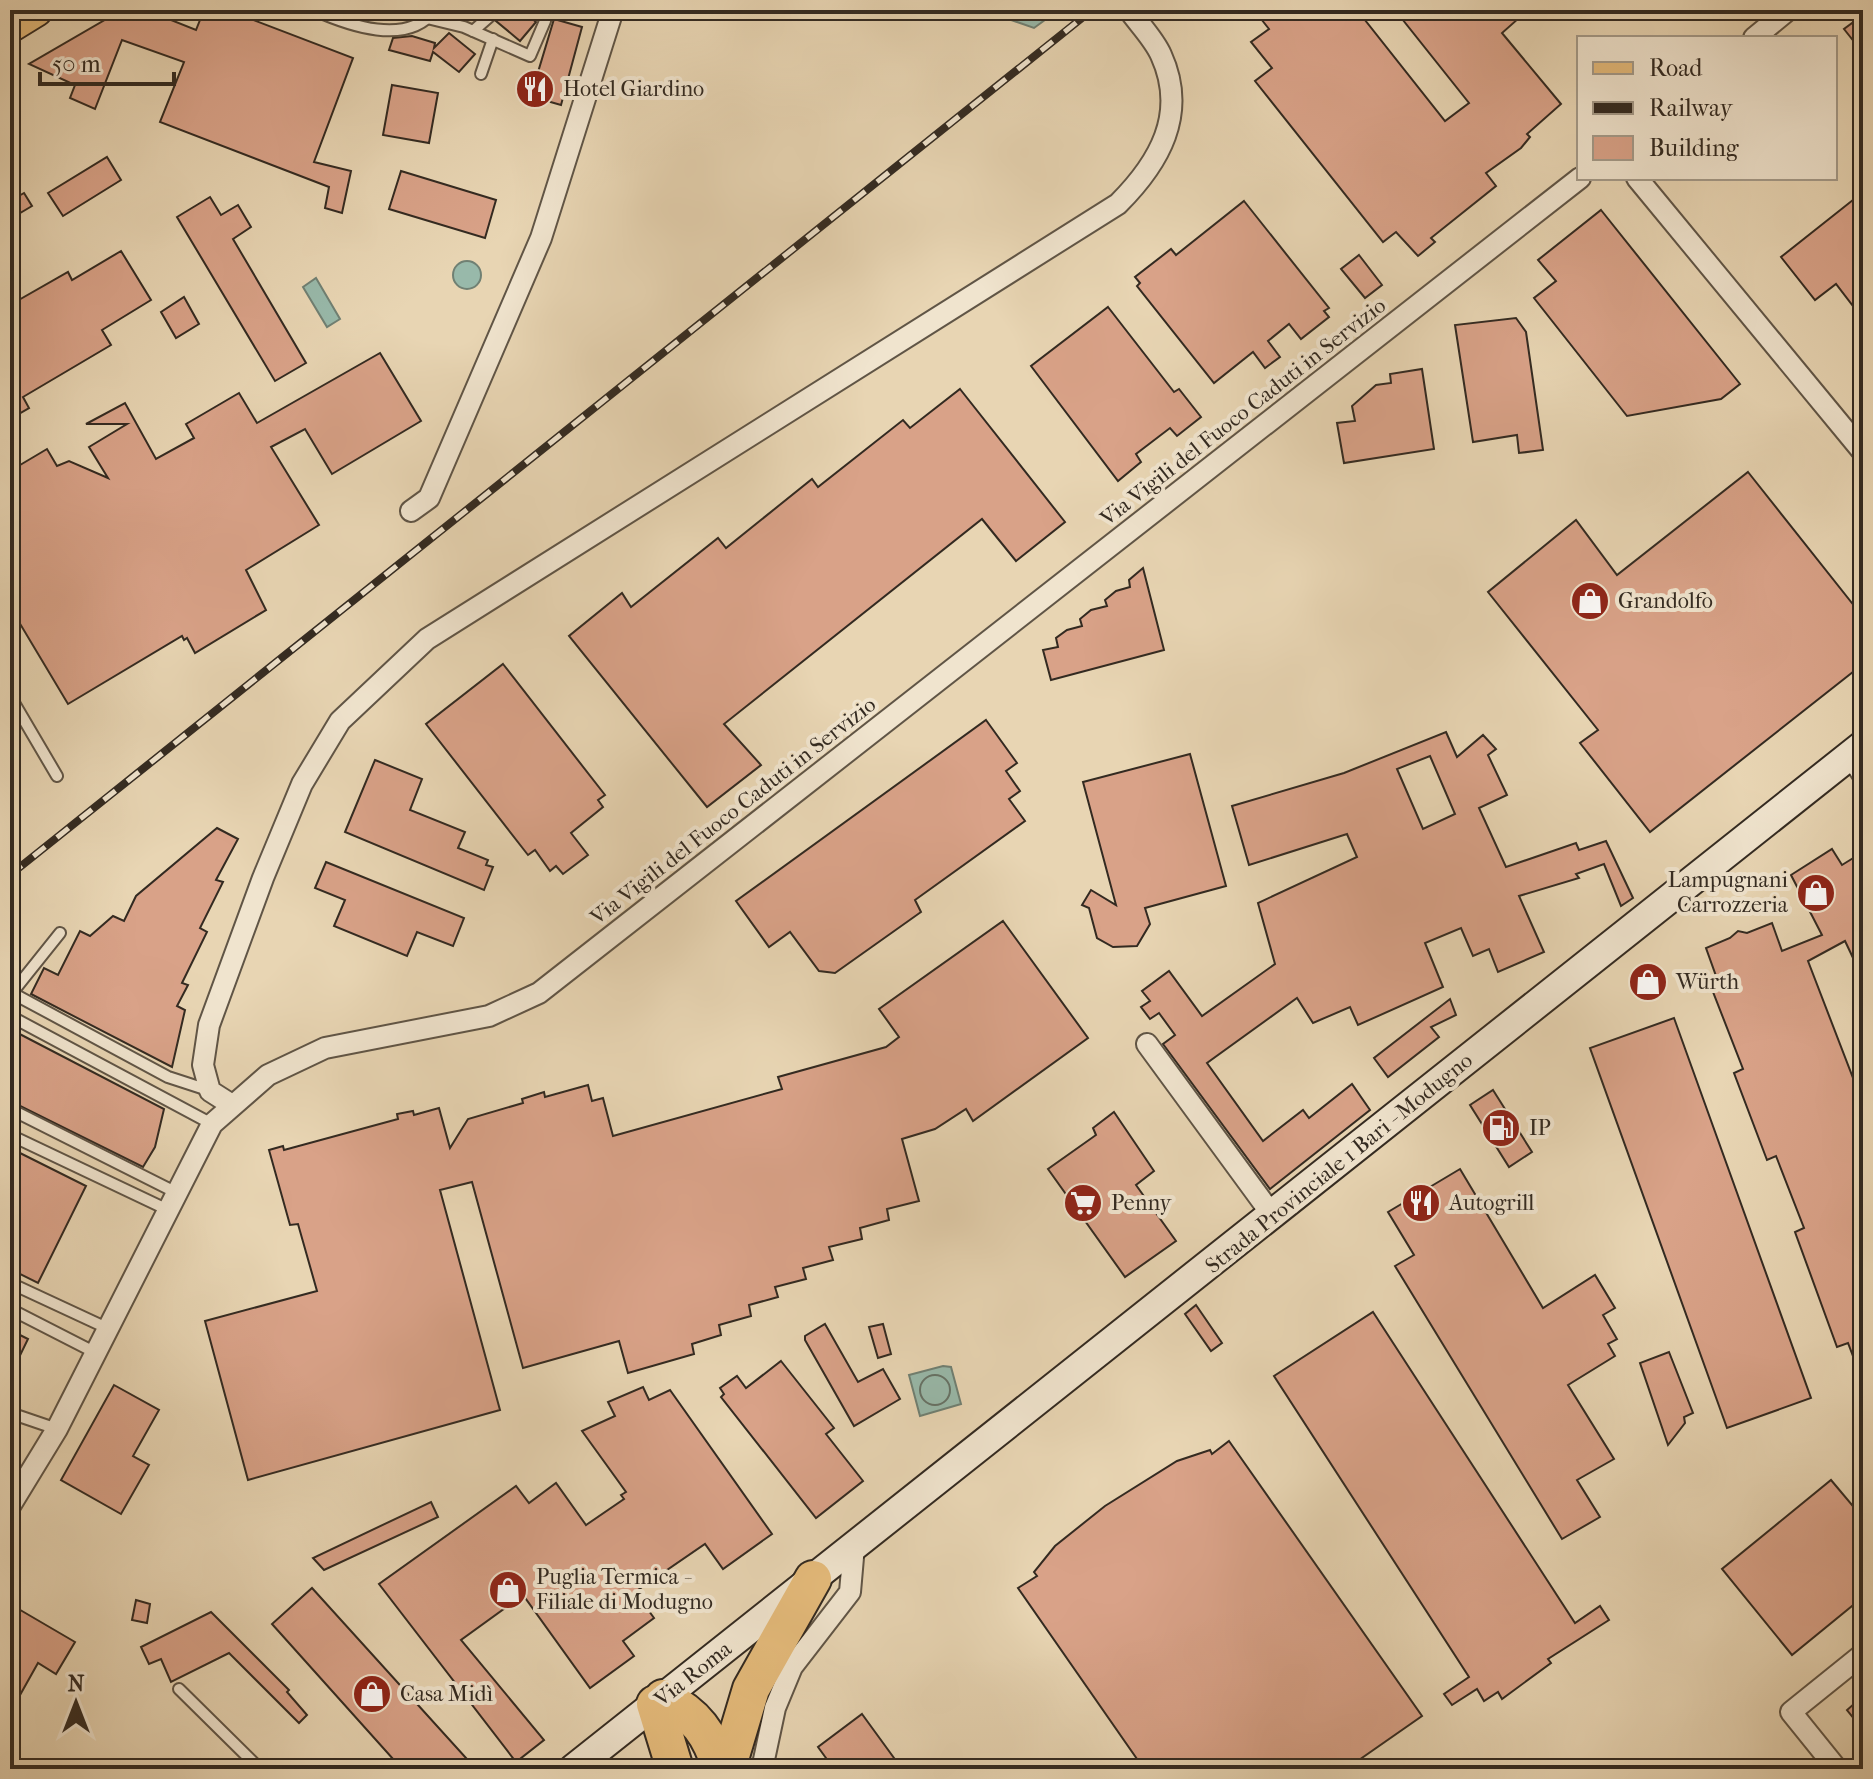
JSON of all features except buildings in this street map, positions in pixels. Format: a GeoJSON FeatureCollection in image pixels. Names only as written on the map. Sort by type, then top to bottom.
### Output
{"type":"FeatureCollection","features":[{"type":"Feature","properties":{"kind":"highway"},"geometry":{"type":"LineString","coordinates":[[724,1769],[751,1689],[813,1579]]}},
{"type":"Feature","properties":{"kind":"highway"},"geometry":{"type":"LineString","coordinates":[[659,1701],[701,1724],[713,1742],[724,1769]]}},
{"type":"Feature","properties":{"kind":"highway"},"geometry":{"type":"LineString","coordinates":[[659,1701],[675,1769]]}},
{"type":"Feature","properties":{"kind":"main road"},"geometry":{"type":"LineString","coordinates":[[10,26],[36,10]]}},
{"type":"Feature","properties":{"kind":"street"},"geometry":{"type":"LineString","coordinates":[[411,511],[429,498],[541,238],[613,10]]}},
{"type":"Feature","properties":{"kind":"street"},"geometry":{"type":"LineString","coordinates":[[232,1105],[210,1091],[203,1065],[209,1025],[263,878],[302,784],[340,721],[367,692],[427,639],[1118,204],[1154,164],[1170,118],[1168,76],[1161,54],[1129,10]]}},
{"type":"Feature","properties":{"kind":"street"},"geometry":{"type":"LineString","coordinates":[[1756,36],[1788,10]]}},
{"type":"Feature","properties":{"kind":"street","name":"Via Vigili del Fuoco Caduti in Servizio"},"geometry":{"type":"LineString","coordinates":[[10,1506],[57,1429],[212,1124],[232,1105],[268,1075],[325,1048],[489,1016],[539,993],[1577,180]]}},
{"type":"Feature","properties":{"kind":"street"},"geometry":{"type":"LineString","coordinates":[[1639,180],[1863,452]]}},
{"type":"Feature","properties":{"kind":"street","name":"Strada Provinciale 1 Bari - Modugno"},"geometry":{"type":"LineString","coordinates":[[813,1579],[1859,758]]}},
{"type":"Feature","properties":{"kind":"street"},"geometry":{"type":"LineString","coordinates":[[1147,1044],[1273,1216]]}},
{"type":"Feature","properties":{"kind":"street"},"geometry":{"type":"LineString","coordinates":[[762,1769],[775,1708],[792,1667],[850,1592],[854,1546]]}},
{"type":"Feature","properties":{"kind":"street","name":"Via Roma"},"geometry":{"type":"LineString","coordinates":[[573,1769],[813,1579]]}},
{"type":"Feature","properties":{"kind":"street"},"geometry":{"type":"LineString","coordinates":[[1837,1769],[1791,1712],[1863,1654]]}},
{"type":"Feature","properties":{"kind":"lane"},"geometry":{"type":"LineString","coordinates":[[314,10],[374,30],[422,22],[431,14],[530,56],[545,21]]}},
{"type":"Feature","properties":{"kind":"lane"},"geometry":{"type":"LineString","coordinates":[[473,31],[497,10]]}},
{"type":"Feature","properties":{"kind":"lane"},"geometry":{"type":"LineString","coordinates":[[481,74],[493,39]]}},
{"type":"Feature","properties":{"kind":"lane"},"geometry":{"type":"LineString","coordinates":[[10,696],[57,776]]}},
{"type":"Feature","properties":{"kind":"lane"},"geometry":{"type":"LineString","coordinates":[[60,933],[12,993],[168,1077],[210,1091]]}},
{"type":"Feature","properties":{"kind":"lane"},"geometry":{"type":"LineString","coordinates":[[10,1016],[212,1124]]}},
{"type":"Feature","properties":{"kind":"lane"},"geometry":{"type":"LineString","coordinates":[[10,1109],[171,1200]]}},
{"type":"Feature","properties":{"kind":"lane"},"geometry":{"type":"LineString","coordinates":[[10,1135],[171,1200]]}},
{"type":"Feature","properties":{"kind":"lane"},"geometry":{"type":"LineString","coordinates":[[10,1283],[109,1329]]}},
{"type":"Feature","properties":{"kind":"lane"},"geometry":{"type":"LineString","coordinates":[[10,1309],[96,1353]]}},
{"type":"Feature","properties":{"kind":"lane"},"geometry":{"type":"LineString","coordinates":[[10,1413],[57,1429]]}},
{"type":"Feature","properties":{"kind":"lane"},"geometry":{"type":"LineString","coordinates":[[179,1689],[260,1769]]}},
{"type":"Feature","properties":{"kind":"water"},"geometry":{"type":"Polygon","coordinates":[[[983,10],[1040,10],[1049,17],[1034,28],[983,10]]]}},
{"type":"Feature","properties":{"kind":"water"},"geometry":{"type":"Polygon","coordinates":[[[467,261],[477,265],[481,275],[477,285],[467,289],[457,285],[453,275],[457,265],[467,261]]]}},
{"type":"Feature","properties":{"kind":"water"},"geometry":{"type":"Polygon","coordinates":[[[316,278],[340,319],[327,327],[303,287],[316,278]]]}},
{"type":"Feature","properties":{"kind":"water"},"geometry":{"type":"Polygon","coordinates":[[[943,1366],[951,1367],[961,1404],[920,1416],[909,1375],[943,1366]]]}},
{"type":"Feature","properties":{"kind":"railway"},"geometry":{"type":"LineString","coordinates":[[10,875],[1092,10]]}},
{"type":"Feature","properties":{"kind":"place","name":"Hotel Giardino"},"geometry":{"type":"Point","coordinates":[535,89]}},
{"type":"Feature","properties":{"kind":"place","name":"Grandolfo"},"geometry":{"type":"Point","coordinates":[1590,601]}},
{"type":"Feature","properties":{"kind":"place","name":"Lampugnani Carrozzeria"},"geometry":{"type":"Point","coordinates":[1816,893]}},
{"type":"Feature","properties":{"kind":"place","name":"Würth"},"geometry":{"type":"Point","coordinates":[1648,982]}},
{"type":"Feature","properties":{"kind":"place","name":"IP"},"geometry":{"type":"Point","coordinates":[1501,1128]}},
{"type":"Feature","properties":{"kind":"place","name":"Penny"},"geometry":{"type":"Point","coordinates":[1083,1203]}},
{"type":"Feature","properties":{"kind":"place","name":"Autogrill"},"geometry":{"type":"Point","coordinates":[1421,1203]}},
{"type":"Feature","properties":{"kind":"place","name":"Puglia Termica - Filiale di Modugno"},"geometry":{"type":"Point","coordinates":[508,1590]}},
{"type":"Feature","properties":{"kind":"place","name":"Casa Midì"},"geometry":{"type":"Point","coordinates":[372,1694]}}]}
